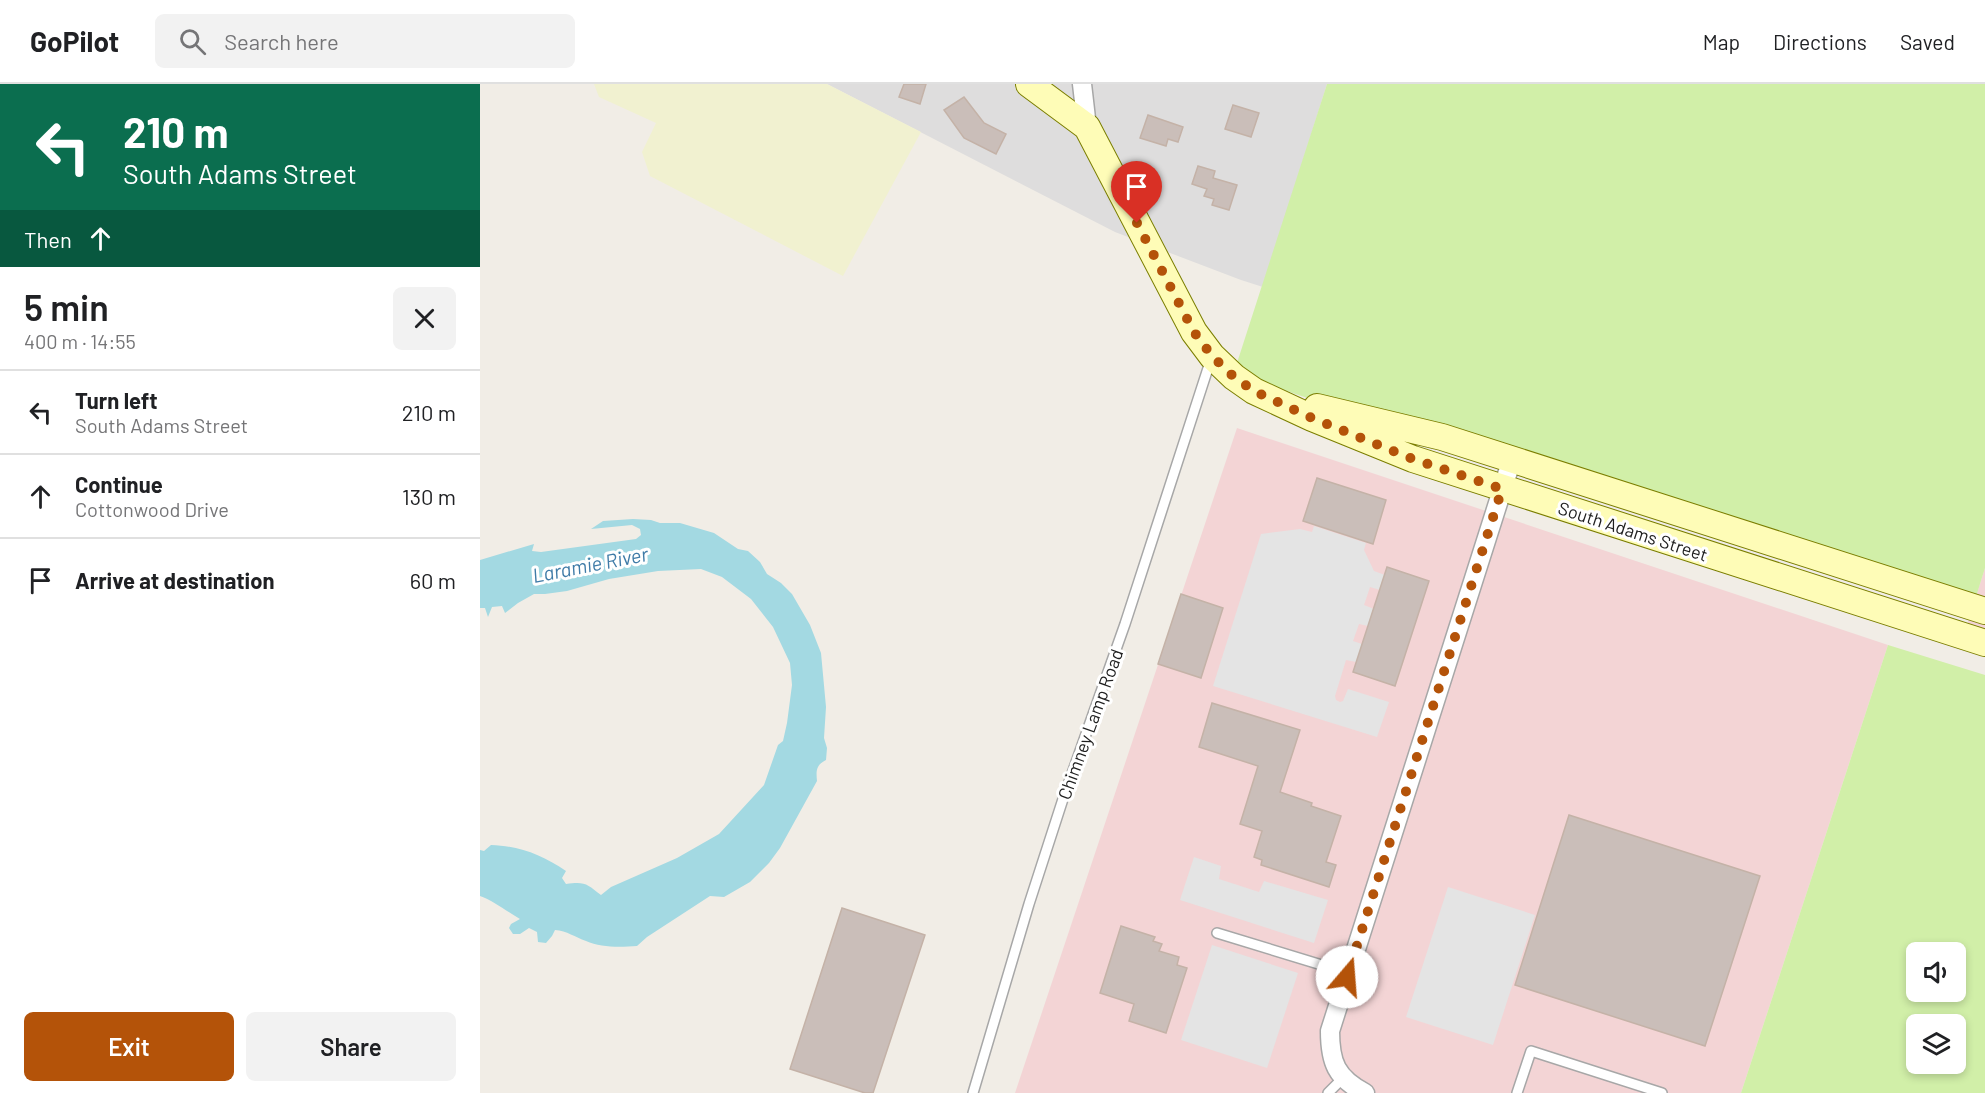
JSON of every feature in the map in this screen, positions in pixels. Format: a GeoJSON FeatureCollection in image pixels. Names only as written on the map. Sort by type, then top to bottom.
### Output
{"type":"FeatureCollection","features":[{"type":"Feature","properties":{"kind":"street"},"geometry":{"type":"LineString","coordinates":[[1029,84],[1087,127]]}},
{"type":"Feature","properties":{"kind":"street"},"geometry":{"type":"LineString","coordinates":[[1082,84],[1087,127]]}},
{"type":"Feature","properties":{"kind":"street","name":"South Adams Street"},"geometry":{"type":"LineString","coordinates":[[1087,127],[1194,332],[1212,356],[1234,377],[1254,391],[1312,418],[1413,459],[1985,643]]}},
{"type":"Feature","properties":{"kind":"street","name":"South Adams Street"},"geometry":{"type":"LineString","coordinates":[[1287,405],[1319,407],[1415,430],[1985,611]]}},
{"type":"Feature","properties":{"kind":"street"},"geometry":{"type":"LineString","coordinates":[[1365,1093],[1339,1072],[1330,1050],[1330,1031],[1512,459]]}},
{"type":"Feature","properties":{"kind":"lane","name":"Chimney Lamp Road"},"geometry":{"type":"LineString","coordinates":[[973,1093],[1063,799],[1125,624],[1212,356]]}},
{"type":"Feature","properties":{"kind":"lane"},"geometry":{"type":"LineString","coordinates":[[1217,933],[1348,973]]}},
{"type":"Feature","properties":{"kind":"lane"},"geometry":{"type":"LineString","coordinates":[[1517,1093],[1531,1051],[1662,1093]]}},
{"type":"Feature","properties":{"kind":"lane"},"geometry":{"type":"LineString","coordinates":[[1328,1093],[1339,1072]]}},
{"type":"Feature","properties":{"kind":"shaded area"},"geometry":{"type":"Polygon","coordinates":[[[827,84],[1327,84],[1263,287],[1115,232],[827,84]]]}},
{"type":"Feature","properties":{"kind":"shaded area"},"geometry":{"type":"Polygon","coordinates":[[[1237,428],[1888,645],[1741,1093],[1015,1093],[1237,428]]]}},
{"type":"Feature","properties":{"kind":"shaded area"},"geometry":{"type":"Polygon","coordinates":[[[1314,526],[1366,543],[1364,550],[1374,571],[1385,575],[1380,590],[1370,587],[1364,605],[1374,609],[1368,626],[1359,624],[1353,641],[1362,644],[1356,662],[1346,660],[1335,696],[1336,700],[1343,701],[1348,689],[1389,702],[1377,737],[1213,686],[1261,534],[1300,529],[1312,532],[1314,526]]]}},
{"type":"Feature","properties":{"kind":"shaded area"},"geometry":{"type":"Polygon","coordinates":[[[1985,568],[1985,651],[1961,644],[1985,568]]]}},
{"type":"Feature","properties":{"kind":"shaded area"},"geometry":{"type":"Polygon","coordinates":[[[1194,857],[1221,866],[1219,879],[1259,892],[1264,881],[1328,900],[1314,943],[1180,900],[1194,857]]]}},
{"type":"Feature","properties":{"kind":"shaded area"},"geometry":{"type":"Polygon","coordinates":[[[1448,887],[1535,915],[1493,1045],[1406,1017],[1448,887]]]}},
{"type":"Feature","properties":{"kind":"shaded area"},"geometry":{"type":"Polygon","coordinates":[[[1212,945],[1298,973],[1267,1068],[1181,1040],[1212,945]]]}},
{"type":"Feature","properties":{"kind":"green space"},"geometry":{"type":"Polygon","coordinates":[[[594,84],[827,84],[921,132],[843,276],[650,176],[642,152],[656,123],[599,97],[594,84]]]}},
{"type":"Feature","properties":{"kind":"green space"},"geometry":{"type":"Polygon","coordinates":[[[1327,84],[1985,84],[1985,568],[1975,600],[1313,400],[1266,384],[1236,366],[1327,84]]]}},
{"type":"Feature","properties":{"kind":"green space"},"geometry":{"type":"Polygon","coordinates":[[[1888,645],[1985,675],[1985,1093],[1741,1093],[1888,645]]]}},
{"type":"Feature","properties":{"kind":"water","name":"Laramie River"},"geometry":{"type":"Polygon","coordinates":[[[633,519],[680,523],[714,533],[738,549],[748,551],[760,562],[767,574],[792,594],[810,625],[821,653],[826,707],[824,738],[827,748],[826,760],[818,766],[817,781],[780,848],[750,882],[724,897],[710,896],[637,946],[598,945],[555,930],[546,943],[538,942],[537,932],[529,928],[520,934],[513,934],[509,928],[511,924],[520,919],[480,896],[480,850],[484,851],[491,845],[530,852],[566,871],[562,878],[566,884],[585,884],[601,895],[611,887],[677,858],[719,834],[764,785],[778,745],[783,741],[792,685],[790,663],[773,627],[751,599],[722,577],[701,569],[658,571],[609,579],[567,591],[534,594],[505,613],[502,606],[492,607],[488,617],[485,608],[480,608],[480,560],[534,544],[532,551],[541,552],[636,539],[641,535],[640,529],[632,525],[591,529],[603,521],[633,519]]]}},
{"type":"Feature","properties":{"kind":"building"},"geometry":{"type":"Polygon","coordinates":[[[904,84],[926,84],[920,104],[899,97],[904,84]]]}},
{"type":"Feature","properties":{"kind":"building"},"geometry":{"type":"Polygon","coordinates":[[[964,97],[984,123],[1006,134],[996,154],[964,138],[944,110],[964,97]]]}},
{"type":"Feature","properties":{"kind":"building"},"geometry":{"type":"Polygon","coordinates":[[[1233,105],[1259,113],[1251,137],[1225,129],[1233,105]]]}},
{"type":"Feature","properties":{"kind":"building"},"geometry":{"type":"Polygon","coordinates":[[[1148,115],[1183,127],[1178,142],[1168,139],[1166,146],[1140,138],[1148,115]]]}},
{"type":"Feature","properties":{"kind":"building"},"geometry":{"type":"Polygon","coordinates":[[[1198,166],[1215,171],[1213,178],[1237,185],[1229,210],[1212,205],[1214,199],[1204,196],[1207,189],[1192,184],[1198,166]]]}},
{"type":"Feature","properties":{"kind":"building"},"geometry":{"type":"Polygon","coordinates":[[[1317,478],[1386,500],[1373,544],[1303,521],[1317,478]]]}},
{"type":"Feature","properties":{"kind":"building"},"geometry":{"type":"Polygon","coordinates":[[[1387,567],[1429,581],[1395,686],[1353,672],[1387,567]]]}},
{"type":"Feature","properties":{"kind":"building"},"geometry":{"type":"Polygon","coordinates":[[[1181,594],[1223,608],[1201,678],[1158,664],[1181,594]]]}},
{"type":"Feature","properties":{"kind":"building"},"geometry":{"type":"Polygon","coordinates":[[[1212,703],[1300,730],[1280,792],[1341,816],[1326,862],[1336,865],[1329,887],[1261,865],[1262,860],[1254,857],[1262,831],[1240,824],[1258,766],[1199,747],[1212,703]]]}},
{"type":"Feature","properties":{"kind":"building"},"geometry":{"type":"Polygon","coordinates":[[[1569,815],[1760,876],[1705,1046],[1515,985],[1569,815]]]}},
{"type":"Feature","properties":{"kind":"building"},"geometry":{"type":"Polygon","coordinates":[[[842,908],[925,935],[873,1093],[865,1093],[790,1069],[842,908]]]}},
{"type":"Feature","properties":{"kind":"building"},"geometry":{"type":"Polygon","coordinates":[[[1121,926],[1155,937],[1153,941],[1162,944],[1159,951],[1179,957],[1177,965],[1187,968],[1166,1033],[1129,1021],[1134,1004],[1100,993],[1121,926]]]}},
{"type":"Feature","properties":{"kind":"route"},"geometry":{"type":"LineString","coordinates":[[1137,223],[1194,332],[1212,356],[1234,377],[1273,401],[1287,405],[1312,418],[1413,459],[1502,489],[1347,977]]}}]}
